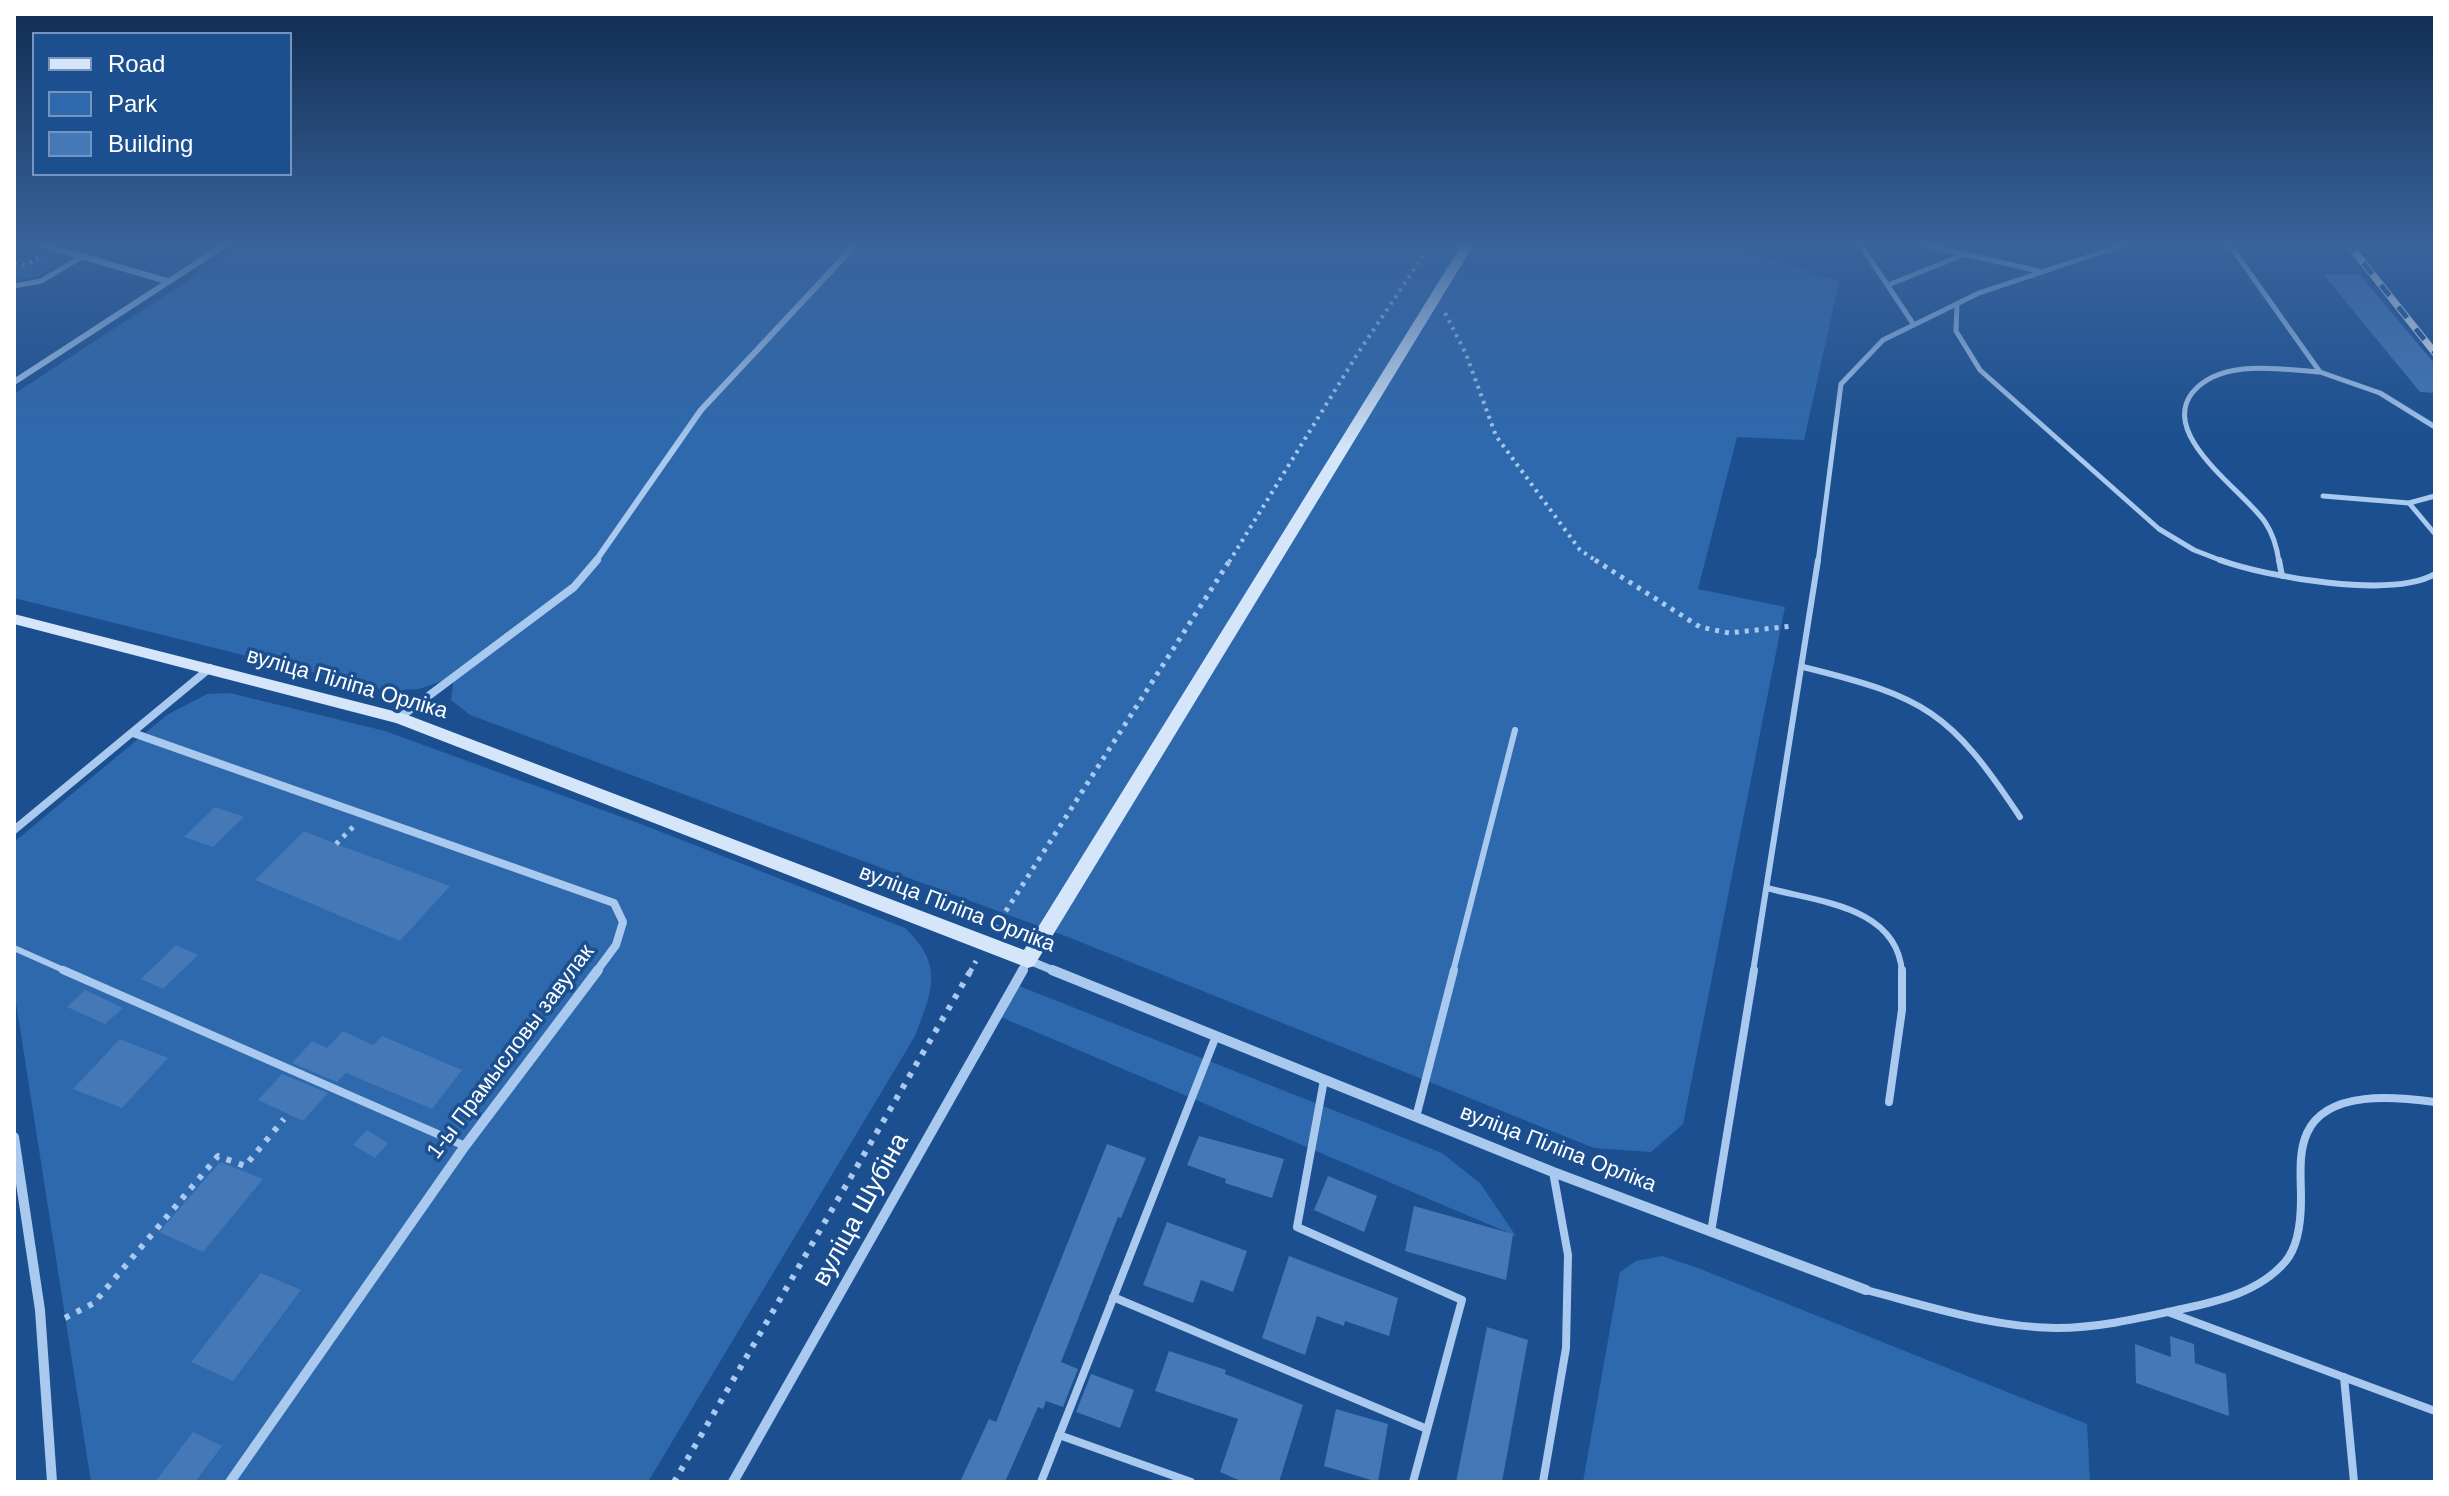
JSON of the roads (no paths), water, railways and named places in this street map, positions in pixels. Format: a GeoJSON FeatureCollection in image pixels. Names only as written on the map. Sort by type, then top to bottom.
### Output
{"type":"FeatureCollection","features":[{"type":"Feature","properties":{"kind":"street"},"geometry":{"type":"LineString","coordinates":[[14,382],[122,311]]}},
{"type":"Feature","properties":{"kind":"street"},"geometry":{"type":"LineString","coordinates":[[399,718],[574,587],[602,554],[701,410],[791,311]]}},
{"type":"Feature","properties":{"kind":"street"},"geometry":{"type":"LineString","coordinates":[[1028,960],[1426,311]]}},
{"type":"Feature","properties":{"kind":"street","name":"вуліца Піліпа Орліка"},"geometry":{"type":"LineString","coordinates":[[14,619],[399,718],[986,943],[1553,1172],[1866,1290]]}},
{"type":"Feature","properties":{"kind":"street"},"geometry":{"type":"LineString","coordinates":[[14,830],[211,668]]}},
{"type":"Feature","properties":{"kind":"street","name":"1-ы Прамысловы завулак"},"geometry":{"type":"LineString","coordinates":[[133,733],[614,903],[623,922],[616,945],[465,1146],[230,1482]]}},
{"type":"Feature","properties":{"kind":"street","name":"вуліца Шубіна"},"geometry":{"type":"LineString","coordinates":[[733,1482],[1028,960]]}},
{"type":"Feature","properties":{"kind":"street"},"geometry":{"type":"LineString","coordinates":[[14,1137],[40,1310],[52,1482]]}},
{"type":"Feature","properties":{"kind":"lane"},"geometry":{"type":"LineString","coordinates":[[1905,311],[1914,325]]}},
{"type":"Feature","properties":{"kind":"lane"},"geometry":{"type":"LineString","coordinates":[[1711,1232],[1810,625],[1841,384],[1883,340],[1943,311]]}},
{"type":"Feature","properties":{"kind":"lane"},"geometry":{"type":"LineString","coordinates":[[1955,311],[1952,322],[1958,341],[1980,370],[2159,529],[2194,550],[2282,576],[2389,585],[2421,582],[2435,574]]}},
{"type":"Feature","properties":{"kind":"lane"},"geometry":{"type":"LineString","coordinates":[[2277,311],[2320,372]]}},
{"type":"Feature","properties":{"kind":"lane"},"geometry":{"type":"LineString","coordinates":[[2282,576],[2273,536],[2258,513],[2205,459],[2182,423],[2182,411],[2195,387],[2216,375],[2261,367],[2320,372],[2360,383],[2413,408],[2435,427]]}},
{"type":"Feature","properties":{"kind":"lane"},"geometry":{"type":"LineString","coordinates":[[2323,496],[2409,503],[2435,496]]}},
{"type":"Feature","properties":{"kind":"lane"},"geometry":{"type":"LineString","coordinates":[[2409,503],[2435,534]]}},
{"type":"Feature","properties":{"kind":"lane"},"geometry":{"type":"LineString","coordinates":[[1803,667],[1874,685],[1913,700],[1971,747],[2020,817]]}},
{"type":"Feature","properties":{"kind":"lane"},"geometry":{"type":"LineString","coordinates":[[1416,1117],[1515,730]]}},
{"type":"Feature","properties":{"kind":"lane"},"geometry":{"type":"LineString","coordinates":[[1767,888],[1849,912],[1885,928],[1901,950],[1905,975],[1889,1102]]}},
{"type":"Feature","properties":{"kind":"lane"},"geometry":{"type":"LineString","coordinates":[[14,948],[465,1146]]}},
{"type":"Feature","properties":{"kind":"lane"},"geometry":{"type":"LineString","coordinates":[[1041,1482],[1216,1036]]}},
{"type":"Feature","properties":{"kind":"lane"},"geometry":{"type":"LineString","coordinates":[[1324,1080],[1297,1227],[1462,1300],[1413,1482]]}},
{"type":"Feature","properties":{"kind":"lane"},"geometry":{"type":"LineString","coordinates":[[1866,1290],[1962,1315],[2058,1328],[2168,1312],[2252,1289],[2289,1258],[2303,1214],[2302,1147],[2312,1123],[2345,1103],[2400,1096],[2435,1102]]}},
{"type":"Feature","properties":{"kind":"lane"},"geometry":{"type":"LineString","coordinates":[[1543,1482],[1566,1348],[1568,1255],[1553,1172]]}},
{"type":"Feature","properties":{"kind":"lane"},"geometry":{"type":"LineString","coordinates":[[1113,1297],[1427,1429]]}},
{"type":"Feature","properties":{"kind":"lane"},"geometry":{"type":"LineString","coordinates":[[2168,1312],[2435,1411]]}},
{"type":"Feature","properties":{"kind":"lane"},"geometry":{"type":"LineString","coordinates":[[2344,1377],[2354,1482]]}},
{"type":"Feature","properties":{"kind":"lane"},"geometry":{"type":"LineString","coordinates":[[1059,1435],[1191,1482]]}},
{"type":"Feature","properties":{"kind":"railway"},"geometry":{"type":"LineString","coordinates":[[2401,311],[2435,353]]}}]}
